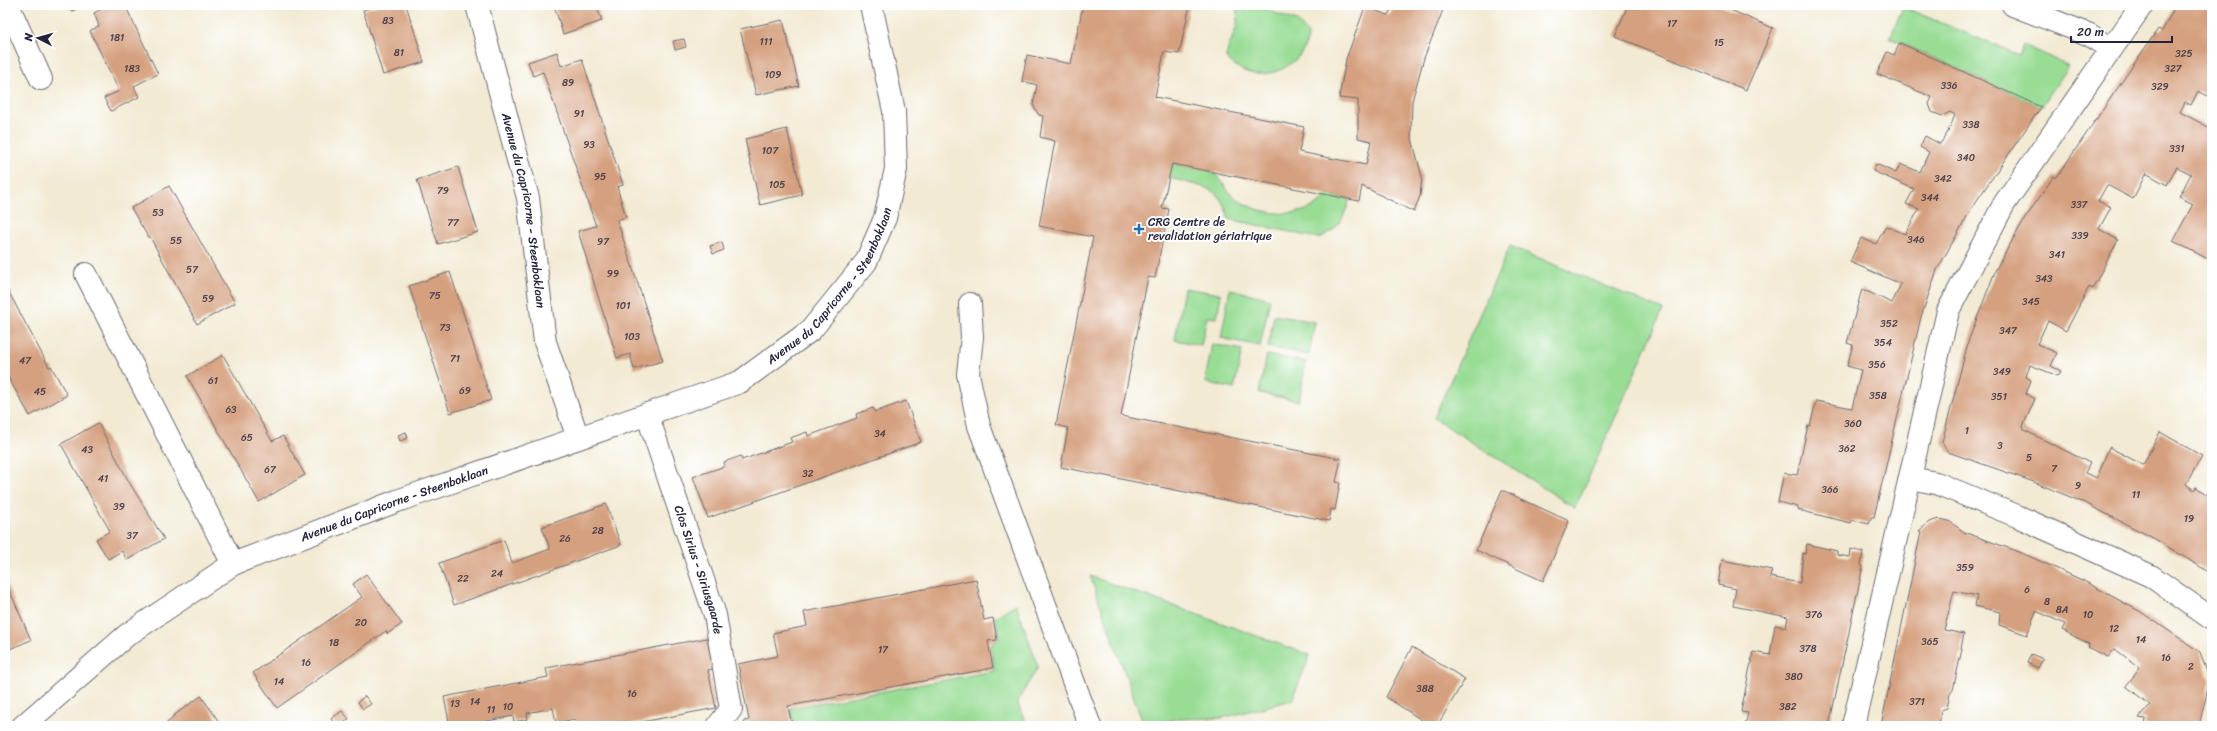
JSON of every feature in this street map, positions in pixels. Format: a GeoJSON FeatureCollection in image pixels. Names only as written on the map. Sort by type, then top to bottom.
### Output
{"type":"FeatureCollection","features":[{"type":"Feature","properties":{"kind":"street"},"geometry":{"type":"LineString","coordinates":[[8,5],[41,79]]}},
{"type":"Feature","properties":{"kind":"street","name":"Avenue du Capricorne - Steenboklaan"},"geometry":{"type":"LineString","coordinates":[[477,5],[528,198],[545,342],[578,438]]}},
{"type":"Feature","properties":{"kind":"street","name":"Avenue du Capricorne - Steenboklaan"},"geometry":{"type":"LineString","coordinates":[[24,726],[127,635],[233,564],[397,502],[740,382],[811,330],[866,262],[885,218],[896,169],[894,111],[872,5]]}},
{"type":"Feature","properties":{"kind":"street"},"geometry":{"type":"LineString","coordinates":[[2013,5],[2090,35],[2110,49]]}},
{"type":"Feature","properties":{"kind":"street"},"geometry":{"type":"LineString","coordinates":[[1853,726],[1948,311],[2004,204],[2110,49],[2142,5]]}},
{"type":"Feature","properties":{"kind":"street"},"geometry":{"type":"LineString","coordinates":[[86,274],[233,564]]}},
{"type":"Feature","properties":{"kind":"street"},"geometry":{"type":"LineString","coordinates":[[970,304],[972,336],[968,374],[979,426],[1090,726]]}},
{"type":"Feature","properties":{"kind":"street","name":"Clos Sirius - Siriusgaarde"},"geometry":{"type":"LineString","coordinates":[[647,414],[715,615],[731,709],[718,726]]}},
{"type":"Feature","properties":{"kind":"street"},"geometry":{"type":"LineString","coordinates":[[1910,478],[1936,483],[2009,513],[2151,576],[2212,619]]}},
{"type":"Feature","properties":{"kind":"green space"},"geometry":{"type":"Polygon","coordinates":[[[1240,5],[1256,6],[1297,21],[1308,34],[1303,51],[1291,64],[1283,69],[1265,74],[1248,72],[1233,64],[1226,58],[1236,28],[1236,9],[1240,5]]]}},
{"type":"Feature","properties":{"kind":"green space"},"geometry":{"type":"Polygon","coordinates":[[[1903,7],[2019,55],[2023,45],[2069,66],[2041,107],[1890,38],[1903,7]]]}},
{"type":"Feature","properties":{"kind":"green space"},"geometry":{"type":"Polygon","coordinates":[[[1172,164],[1211,172],[1217,176],[1234,197],[1255,208],[1268,212],[1295,213],[1319,204],[1327,195],[1350,199],[1343,218],[1335,228],[1331,232],[1318,238],[1229,219],[1220,198],[1214,192],[1206,188],[1169,177],[1172,164]]]}},
{"type":"Feature","properties":{"kind":"green space"},"geometry":{"type":"Polygon","coordinates":[[[1510,246],[1663,310],[1575,508],[1434,418],[1510,246]]]}},
{"type":"Feature","properties":{"kind":"green space"},"geometry":{"type":"Polygon","coordinates":[[[1184,288],[1221,294],[1217,318],[1207,317],[1201,345],[1175,340],[1184,288]]]}},
{"type":"Feature","properties":{"kind":"green space"},"geometry":{"type":"Polygon","coordinates":[[[1230,289],[1270,299],[1260,346],[1221,338],[1230,289]]]}},
{"type":"Feature","properties":{"kind":"green space"},"geometry":{"type":"Polygon","coordinates":[[[1274,315],[1315,322],[1309,355],[1268,347],[1274,315]]]}},
{"type":"Feature","properties":{"kind":"green space"},"geometry":{"type":"Polygon","coordinates":[[[1212,344],[1242,350],[1234,389],[1205,382],[1212,344]]]}},
{"type":"Feature","properties":{"kind":"green space"},"geometry":{"type":"Polygon","coordinates":[[[1267,355],[1306,362],[1299,401],[1259,393],[1267,355]]]}},
{"type":"Feature","properties":{"kind":"green space"},"geometry":{"type":"Polygon","coordinates":[[[1090,576],[1310,655],[1292,700],[1222,718],[1174,719],[1156,726],[1144,726],[1090,576]]]}},
{"type":"Feature","properties":{"kind":"green space"},"geometry":{"type":"Polygon","coordinates":[[[1016,604],[1038,667],[1017,702],[1027,726],[794,726],[790,708],[994,671],[991,644],[1000,639],[995,617],[1016,604]]]}},
{"type":"Feature","properties":{"kind":"building"},"geometry":{"type":"Polygon","coordinates":[[[69,5],[84,5],[72,11],[69,5]]]}},
{"type":"Feature","properties":{"kind":"building"},"geometry":{"type":"Polygon","coordinates":[[[110,5],[125,5],[158,74],[134,86],[139,97],[111,111],[104,98],[119,91],[90,31],[99,26],[94,13],[110,5]]]}},
{"type":"Feature","properties":{"kind":"building"},"geometry":{"type":"Polygon","coordinates":[[[379,5],[406,5],[424,62],[383,75],[363,10],[379,5]]]}},
{"type":"Feature","properties":{"kind":"building"},"geometry":{"type":"Polygon","coordinates":[[[554,5],[596,5],[602,21],[563,34],[554,5]]]}},
{"type":"Feature","properties":{"kind":"building"},"geometry":{"type":"Polygon","coordinates":[[[1083,5],[1190,5],[1179,54],[1164,52],[1155,97],[1304,127],[1299,152],[1366,165],[1371,141],[1358,138],[1358,100],[1339,98],[1346,59],[1365,7],[1388,15],[1394,5],[1445,5],[1424,58],[1412,101],[1411,135],[1422,177],[1420,196],[1414,212],[1362,186],[1359,201],[1172,164],[1162,208],[1169,209],[1155,278],[1148,277],[1121,416],[1341,459],[1336,482],[1340,483],[1335,510],[1331,509],[1329,521],[1061,467],[1068,428],[1056,425],[1093,237],[1039,226],[1055,141],[1040,137],[1043,116],[1039,115],[1033,105],[1037,85],[1022,81],[1027,55],[1071,64],[1083,5]]]}},
{"type":"Feature","properties":{"kind":"building"},"geometry":{"type":"Polygon","coordinates":[[[1628,5],[1718,5],[1773,28],[1746,90],[1615,36],[1628,5]]]}},
{"type":"Feature","properties":{"kind":"building"},"geometry":{"type":"Polygon","coordinates":[[[2176,5],[2212,5],[2212,98],[2198,91],[2191,105],[2185,102],[2180,112],[2212,129],[2212,251],[2208,259],[2173,241],[2193,204],[2179,197],[2191,174],[2177,167],[2167,185],[2146,173],[2133,199],[2107,185],[2098,201],[2111,207],[2099,229],[2118,240],[2092,289],[2089,287],[2066,331],[2048,321],[2037,344],[2057,353],[2051,366],[2061,371],[2058,376],[2030,365],[2026,377],[2031,380],[2026,394],[2035,399],[2023,426],[2024,430],[2090,463],[2085,473],[2097,478],[2109,447],[2143,465],[2160,432],[2202,456],[2186,484],[2194,490],[2196,487],[2212,498],[2212,574],[2155,539],[2087,504],[2034,482],[1948,452],[1942,442],[1969,339],[1996,269],[2024,220],[2054,176],[2056,178],[2158,29],[2162,31],[2176,5]]]}},
{"type":"Feature","properties":{"kind":"building"},"geometry":{"type":"Polygon","coordinates":[[[783,20],[799,86],[756,95],[740,29],[783,20]]]}},
{"type":"Feature","properties":{"kind":"building"},"geometry":{"type":"Polygon","coordinates":[[[684,39],[686,47],[675,50],[673,41],[684,39]]]}},
{"type":"Feature","properties":{"kind":"building"},"geometry":{"type":"Polygon","coordinates":[[[1900,43],[2041,107],[1973,206],[1937,270],[1921,317],[1874,517],[1871,517],[1869,524],[1852,520],[1851,523],[1798,510],[1798,507],[1778,502],[1784,473],[1797,475],[1808,425],[1810,426],[1816,401],[1852,408],[1861,370],[1847,366],[1853,345],[1847,343],[1862,289],[1892,303],[1901,284],[1850,262],[1861,238],[1876,244],[1886,226],[1905,234],[1919,209],[1906,204],[1914,189],[1873,171],[1876,164],[1896,173],[1900,164],[1920,172],[1929,152],[1920,147],[1925,136],[1940,144],[1948,132],[1955,115],[1950,112],[1942,116],[1932,112],[1929,104],[1932,97],[1877,74],[1887,52],[1894,55],[1900,43]]]}},
{"type":"Feature","properties":{"kind":"building"},"geometry":{"type":"Polygon","coordinates":[[[557,52],[561,66],[582,59],[623,185],[617,187],[626,217],[617,220],[663,361],[634,369],[630,354],[617,358],[578,231],[596,226],[543,72],[533,76],[528,62],[557,52]]]}},
{"type":"Feature","properties":{"kind":"building"},"geometry":{"type":"Polygon","coordinates":[[[787,129],[802,195],[760,205],[745,139],[787,129]]]}},
{"type":"Feature","properties":{"kind":"building"},"geometry":{"type":"Polygon","coordinates":[[[458,167],[478,232],[438,244],[417,180],[458,167]]]}},
{"type":"Feature","properties":{"kind":"building"},"geometry":{"type":"Polygon","coordinates":[[[169,186],[235,303],[197,324],[150,237],[148,237],[131,208],[169,186]]]}},
{"type":"Feature","properties":{"kind":"building"},"geometry":{"type":"Polygon","coordinates":[[[722,242],[724,250],[713,254],[710,246],[722,242]]]}},
{"type":"Feature","properties":{"kind":"building"},"geometry":{"type":"Polygon","coordinates":[[[450,272],[491,400],[450,413],[409,286],[450,272]]]}},
{"type":"Feature","properties":{"kind":"building"},"geometry":{"type":"Polygon","coordinates":[[[5,285],[49,367],[51,366],[67,395],[30,416],[5,372],[5,285]]]}},
{"type":"Feature","properties":{"kind":"building"},"geometry":{"type":"Polygon","coordinates":[[[223,355],[272,441],[283,436],[305,475],[259,502],[187,376],[223,355]]]}},
{"type":"Feature","properties":{"kind":"building"},"geometry":{"type":"Polygon","coordinates":[[[906,401],[921,442],[708,518],[693,477],[725,466],[724,462],[741,456],[742,460],[792,442],[790,438],[807,432],[808,436],[857,418],[856,414],[873,408],[875,412],[906,401]]]}},
{"type":"Feature","properties":{"kind":"building"},"geometry":{"type":"Polygon","coordinates":[[[98,423],[129,482],[164,539],[127,560],[122,551],[108,559],[96,539],[110,531],[61,444],[98,423]]]}},
{"type":"Feature","properties":{"kind":"building"},"geometry":{"type":"Polygon","coordinates":[[[406,432],[408,438],[400,441],[398,435],[406,432]]]}},
{"type":"Feature","properties":{"kind":"building"},"geometry":{"type":"Polygon","coordinates":[[[1502,490],[1569,521],[1543,581],[1476,550],[1502,490]]]}},
{"type":"Feature","properties":{"kind":"building"},"geometry":{"type":"Polygon","coordinates":[[[606,504],[621,545],[454,605],[439,563],[504,540],[512,563],[550,549],[542,527],[606,504]]]}},
{"type":"Feature","properties":{"kind":"building"},"geometry":{"type":"Polygon","coordinates":[[[1939,519],[1949,521],[1964,532],[2022,553],[2084,581],[2141,612],[2200,652],[2210,680],[2199,726],[2145,726],[2146,719],[2139,718],[2150,705],[2126,686],[2140,668],[2115,649],[2108,657],[2088,647],[2089,644],[2062,630],[2065,624],[2036,611],[2027,635],[1999,625],[2000,612],[1975,606],[1977,596],[1954,591],[1944,630],[1964,634],[1953,690],[1950,694],[1947,708],[1941,710],[1939,726],[1881,726],[1921,532],[1919,531],[1929,522],[1939,519]]]}},
{"type":"Feature","properties":{"kind":"building"},"geometry":{"type":"Polygon","coordinates":[[[1807,544],[1837,551],[1837,555],[1850,557],[1851,549],[1863,552],[1861,565],[1863,566],[1829,726],[1745,726],[1748,713],[1741,712],[1753,652],[1770,655],[1775,625],[1786,627],[1788,617],[1733,606],[1736,589],[1718,585],[1722,560],[1772,570],[1770,577],[1800,583],[1803,553],[1805,554],[1807,544]]]}},
{"type":"Feature","properties":{"kind":"building"},"geometry":{"type":"Polygon","coordinates":[[[366,574],[402,624],[387,634],[386,631],[277,708],[253,673],[362,597],[353,584],[366,574]]]}},
{"type":"Feature","properties":{"kind":"building"},"geometry":{"type":"Polygon","coordinates":[[[976,579],[984,620],[993,618],[997,640],[988,641],[993,668],[788,706],[792,726],[745,726],[744,721],[749,720],[738,664],[778,656],[773,633],[807,626],[804,612],[976,579]]]}},
{"type":"Feature","properties":{"kind":"building"},"geometry":{"type":"Polygon","coordinates":[[[5,580],[31,640],[5,651],[5,580]]]}},
{"type":"Feature","properties":{"kind":"building"},"geometry":{"type":"Polygon","coordinates":[[[707,638],[713,669],[708,670],[716,708],[620,726],[577,726],[575,719],[556,723],[553,708],[527,713],[528,719],[514,722],[513,716],[462,726],[450,726],[444,697],[548,677],[546,668],[707,638]]]}},
{"type":"Feature","properties":{"kind":"building"},"geometry":{"type":"Polygon","coordinates":[[[1412,647],[1465,679],[1437,726],[1431,726],[1386,697],[1412,647]]]}},
{"type":"Feature","properties":{"kind":"building"},"geometry":{"type":"Polygon","coordinates":[[[2031,654],[2043,659],[2038,668],[2027,663],[2031,654]]]}},
{"type":"Feature","properties":{"kind":"building"},"geometry":{"type":"Polygon","coordinates":[[[201,696],[222,726],[163,726],[173,718],[173,716],[201,696]]]}},
{"type":"Feature","properties":{"kind":"building"},"geometry":{"type":"Polygon","coordinates":[[[365,696],[371,704],[363,709],[358,702],[365,696]]]}},
{"type":"Feature","properties":{"kind":"building"},"geometry":{"type":"Polygon","coordinates":[[[342,711],[349,719],[340,726],[336,726],[331,719],[342,711]]]}},
{"type":"Feature","properties":{"kind":"place","name":"CRG Centre de revalidation gériatrique"},"geometry":{"type":"Point","coordinates":[1139,229]}}]}
